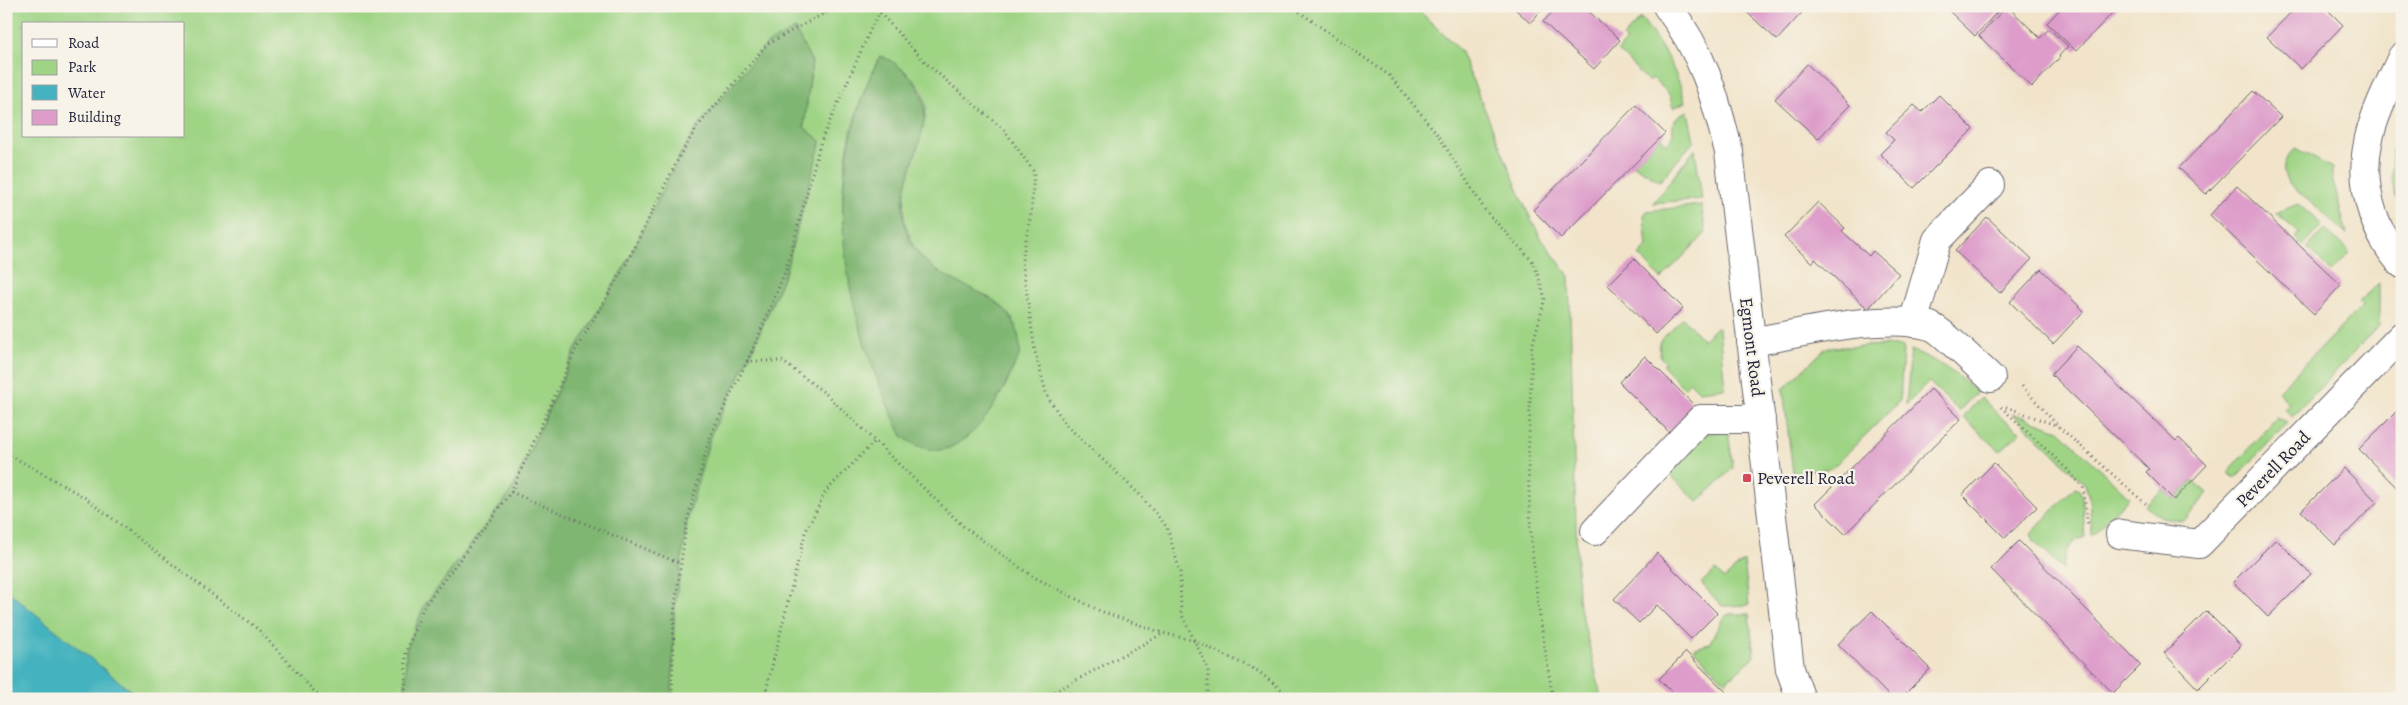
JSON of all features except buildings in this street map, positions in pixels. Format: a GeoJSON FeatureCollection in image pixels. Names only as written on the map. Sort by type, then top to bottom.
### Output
{"type":"FeatureCollection","features":[{"type":"Feature","properties":{"kind":"street","name":"Egmont Road"},"geometry":{"type":"LineString","coordinates":[[1667,6],[1684,28],[1705,68],[1727,144],[1790,669],[1801,699]]}},
{"type":"Feature","properties":{"kind":"street"},"geometry":{"type":"LineString","coordinates":[[2402,57],[2374,117],[2364,160],[2365,182],[2377,225],[2402,264]]}},
{"type":"Feature","properties":{"kind":"street"},"geometry":{"type":"LineString","coordinates":[[1913,323],[1937,240],[1990,185]]}},
{"type":"Feature","properties":{"kind":"street"},"geometry":{"type":"LineString","coordinates":[[1751,342],[1848,325],[1892,321],[1913,323],[1931,326],[1991,378]]}},
{"type":"Feature","properties":{"kind":"street","name":"Peverell Road"},"geometry":{"type":"LineString","coordinates":[[2120,534],[2199,544],[2402,336]]}},
{"type":"Feature","properties":{"kind":"street"},"geometry":{"type":"LineString","coordinates":[[1596,531],[1701,420],[1761,419]]}},
{"type":"Feature","properties":{"kind":"path"},"geometry":{"type":"LineString","coordinates":[[405,699],[406,652],[424,606],[511,492],[575,351],[626,264],[680,155],[698,126],[767,44],[838,6]]}},
{"type":"Feature","properties":{"kind":"path"},"geometry":{"type":"LineString","coordinates":[[672,699],[674,613],[687,520],[711,434],[747,361],[786,270],[821,141],[884,6]]}},
{"type":"Feature","properties":{"kind":"path"},"geometry":{"type":"LineString","coordinates":[[1291,6],[1390,76],[1438,135],[1485,210],[1534,262],[1545,298],[1532,356],[1528,465],[1531,538],[1538,605],[1553,699]]}},
{"type":"Feature","properties":{"kind":"path"},"geometry":{"type":"LineString","coordinates":[[880,13],[927,64],[1005,131],[1034,172],[1031,214],[1022,260],[1035,352],[1048,396],[1066,425],[1139,494],[1167,527],[1180,572],[1181,613],[1208,670],[1208,699]]}},
{"type":"Feature","properties":{"kind":"path"},"geometry":{"type":"LineString","coordinates":[[747,361],[782,362],[826,394],[963,526],[1030,575],[1100,611],[1163,633],[1195,641],[1258,671],[1293,699]]}},
{"type":"Feature","properties":{"kind":"path"},"geometry":{"type":"LineString","coordinates":[[1991,378],[2006,384],[2016,380],[2059,427],[2148,506]]}},
{"type":"Feature","properties":{"kind":"path"},"geometry":{"type":"LineString","coordinates":[[2059,427],[1998,404],[2068,470],[2083,488],[2089,539],[2120,534]]}},
{"type":"Feature","properties":{"kind":"path"},"geometry":{"type":"LineString","coordinates":[[764,699],[805,533],[826,491],[874,442]]}},
{"type":"Feature","properties":{"kind":"path"},"geometry":{"type":"LineString","coordinates":[[6,453],[84,497],[259,630],[321,699]]}},
{"type":"Feature","properties":{"kind":"path"},"geometry":{"type":"LineString","coordinates":[[511,492],[681,564]]}},
{"type":"Feature","properties":{"kind":"path"},"geometry":{"type":"LineString","coordinates":[[1041,699],[1163,633]]}},
{"type":"Feature","properties":{"kind":"green space"},"geometry":{"type":"Polygon","coordinates":[[[6,6],[1414,6],[1460,50],[1527,211],[1541,238],[1569,276],[1578,599],[1602,699],[672,699],[674,613],[687,521],[711,434],[752,351],[786,271],[812,62],[698,126],[680,155],[626,264],[575,351],[511,492],[424,606],[406,651],[405,699],[6,699],[6,6]],[[880,56],[863,95],[851,133],[845,171],[843,208],[845,246],[860,323],[872,363],[986,417],[1007,383],[1020,352],[959,284],[935,270],[915,251],[904,220],[905,188],[925,120],[926,107],[923,93],[904,70],[880,56]]]}},
{"type":"Feature","properties":{"kind":"green space"},"geometry":{"type":"Polygon","coordinates":[[[1641,18],[1668,58],[1682,91],[1685,102],[1673,108],[1669,94],[1653,78],[1649,82],[1618,51],[1626,41],[1623,37],[1641,18]]]}},
{"type":"Feature","properties":{"kind":"green space"},"geometry":{"type":"Polygon","coordinates":[[[795,29],[812,62],[804,127],[821,141],[786,270],[752,351],[711,434],[687,521],[674,613],[672,699],[405,699],[406,651],[424,606],[511,492],[575,351],[626,264],[680,155],[698,126],[767,44],[795,29]]]}},
{"type":"Feature","properties":{"kind":"green space"},"geometry":{"type":"Polygon","coordinates":[[[880,56],[896,64],[910,77],[921,92],[924,109],[923,126],[907,182],[904,201],[904,220],[911,243],[923,259],[939,272],[991,299],[1005,310],[1015,325],[1019,338],[1019,355],[989,413],[972,433],[962,441],[945,449],[932,450],[925,448],[912,443],[902,436],[881,390],[864,342],[852,295],[844,247],[843,199],[848,151],[860,103],[880,56]]]}},
{"type":"Feature","properties":{"kind":"green space"},"geometry":{"type":"Polygon","coordinates":[[[1688,111],[1694,141],[1660,181],[1633,165],[1660,137],[1667,144],[1673,135],[1672,124],[1681,114],[1688,111]]]}},
{"type":"Feature","properties":{"kind":"green space"},"geometry":{"type":"Polygon","coordinates":[[[2402,121],[2402,212],[2397,201],[2392,178],[2392,155],[2402,121]]]}},
{"type":"Feature","properties":{"kind":"green space"},"geometry":{"type":"Polygon","coordinates":[[[2295,148],[2332,168],[2332,178],[2347,234],[2289,184],[2284,174],[2284,165],[2295,148]]]}},
{"type":"Feature","properties":{"kind":"green space"},"geometry":{"type":"Polygon","coordinates":[[[1695,149],[1702,199],[1653,203],[1695,149]]]}},
{"type":"Feature","properties":{"kind":"green space"},"geometry":{"type":"Polygon","coordinates":[[[2298,204],[2322,225],[2303,246],[2295,238],[2299,233],[2276,213],[2298,204]]]}},
{"type":"Feature","properties":{"kind":"green space"},"geometry":{"type":"Polygon","coordinates":[[[1701,205],[1706,233],[1661,279],[1639,255],[1647,247],[1644,215],[1647,211],[1701,205]]]}},
{"type":"Feature","properties":{"kind":"green space"},"geometry":{"type":"Polygon","coordinates":[[[2325,229],[2350,253],[2331,272],[2307,248],[2325,229]]]}},
{"type":"Feature","properties":{"kind":"green space"},"geometry":{"type":"Polygon","coordinates":[[[2379,283],[2379,326],[2292,417],[2285,409],[2289,404],[2278,391],[2362,306],[2358,302],[2379,283]]]}},
{"type":"Feature","properties":{"kind":"green space"},"geometry":{"type":"Polygon","coordinates":[[[1683,318],[1703,340],[1715,328],[1719,328],[1725,388],[1699,391],[1690,382],[1684,388],[1663,366],[1665,362],[1660,357],[1659,342],[1683,318]]]}},
{"type":"Feature","properties":{"kind":"green space"},"geometry":{"type":"Polygon","coordinates":[[[1885,345],[1903,347],[1900,401],[1832,468],[1793,473],[1783,389],[1826,348],[1885,345]]]}},
{"type":"Feature","properties":{"kind":"green space"},"geometry":{"type":"Polygon","coordinates":[[[1911,350],[1946,368],[1977,392],[1959,411],[1929,382],[1906,405],[1911,350]]]}},
{"type":"Feature","properties":{"kind":"green space"},"geometry":{"type":"Polygon","coordinates":[[[1981,397],[2002,419],[2021,432],[2000,451],[1963,417],[1981,397]]]}},
{"type":"Feature","properties":{"kind":"green space"},"geometry":{"type":"Polygon","coordinates":[[[2012,413],[2059,430],[2129,497],[2092,536],[2089,497],[2085,484],[2012,413]]]}},
{"type":"Feature","properties":{"kind":"green space"},"geometry":{"type":"Polygon","coordinates":[[[2276,418],[2287,423],[2236,478],[2228,472],[2276,418]]]}},
{"type":"Feature","properties":{"kind":"green space"},"geometry":{"type":"Polygon","coordinates":[[[1728,431],[1733,468],[1698,502],[1669,474],[1668,468],[1698,434],[1728,431]]]}},
{"type":"Feature","properties":{"kind":"green space"},"geometry":{"type":"Polygon","coordinates":[[[2193,480],[2208,493],[2184,521],[2163,517],[2145,506],[2163,489],[2174,500],[2193,480]]]}},
{"type":"Feature","properties":{"kind":"green space"},"geometry":{"type":"Polygon","coordinates":[[[2075,487],[2080,491],[2082,497],[2085,537],[2079,539],[2068,549],[2064,558],[2063,569],[2034,541],[2031,534],[2075,487]]]}},
{"type":"Feature","properties":{"kind":"green space"},"geometry":{"type":"Polygon","coordinates":[[[1744,561],[1749,605],[1722,606],[1701,583],[1716,570],[1724,579],[1744,561]]]}},
{"type":"Feature","properties":{"kind":"green space"},"geometry":{"type":"Polygon","coordinates":[[[1729,614],[1749,614],[1754,657],[1725,682],[1693,649],[1709,644],[1723,618],[1729,614]]]}},
{"type":"Feature","properties":{"kind":"water"},"geometry":{"type":"Polygon","coordinates":[[[6,590],[141,699],[6,699],[6,590]]]}},
{"type":"Feature","properties":{"kind":"place","name":"Peverell Road"},"geometry":{"type":"Point","coordinates":[1747,478]}}]}
